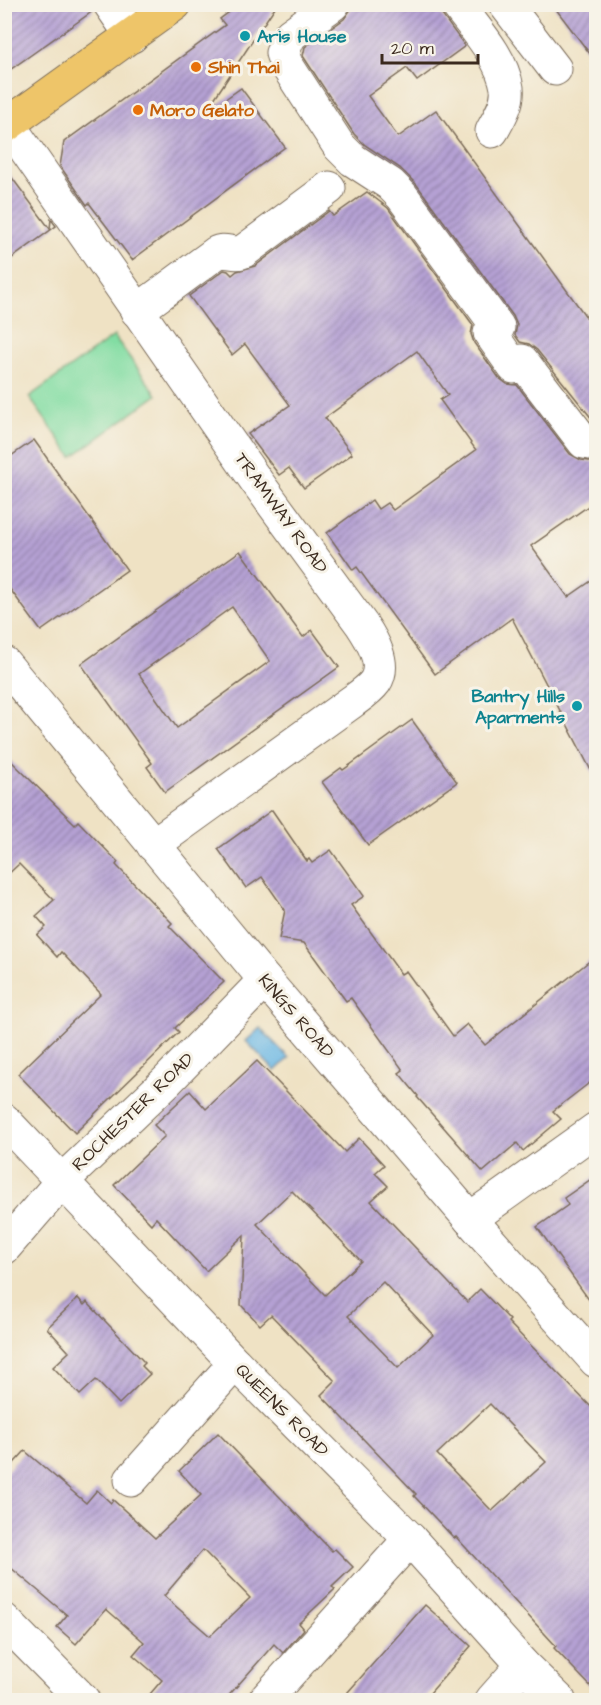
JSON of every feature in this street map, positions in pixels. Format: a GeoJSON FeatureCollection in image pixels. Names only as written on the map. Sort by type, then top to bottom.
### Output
{"type":"FeatureCollection","features":[{"type":"Feature","properties":{"kind":"main road"},"geometry":{"type":"LineString","coordinates":[[6,126],[175,4]]}},
{"type":"Feature","properties":{"kind":"street"},"geometry":{"type":"LineString","coordinates":[[110,4],[132,36]]}},
{"type":"Feature","properties":{"kind":"street"},"geometry":{"type":"LineString","coordinates":[[333,4],[290,35],[282,53],[286,64],[339,146],[353,160],[390,184],[402,196],[498,327],[490,333],[514,367],[522,361],[584,442],[597,444]]}},
{"type":"Feature","properties":{"kind":"street"},"geometry":{"type":"LineString","coordinates":[[457,4],[489,48],[500,67],[507,89],[504,108],[492,131]]}},
{"type":"Feature","properties":{"kind":"street"},"geometry":{"type":"LineString","coordinates":[[505,4],[555,69]]}},
{"type":"Feature","properties":{"kind":"street","name":"TRAMWAY ROAD"},"geometry":{"type":"LineString","coordinates":[[6,126],[257,482],[362,625],[373,641],[379,658],[379,669],[375,682],[353,701],[153,845]]}},
{"type":"Feature","properties":{"kind":"street"},"geometry":{"type":"LineString","coordinates":[[137,311],[216,253],[244,251],[329,188]]}},
{"type":"Feature","properties":{"kind":"street","name":"KINGS ROAD"},"geometry":{"type":"LineString","coordinates":[[4,663],[265,980],[470,1219],[597,1361]]}},
{"type":"Feature","properties":{"kind":"street","name":"ROCHESTER ROAD"},"geometry":{"type":"LineString","coordinates":[[4,1248],[63,1180],[167,1081],[265,980]]}},
{"type":"Feature","properties":{"kind":"street","name":"QUEENS ROAD"},"geometry":{"type":"LineString","coordinates":[[4,1120],[235,1363],[410,1539],[523,1665],[559,1701]]}},
{"type":"Feature","properties":{"kind":"street"},"geometry":{"type":"LineString","coordinates":[[470,1219],[597,1129]]}},
{"type":"Feature","properties":{"kind":"street"},"geometry":{"type":"LineString","coordinates":[[131,1480],[235,1363]]}},
{"type":"Feature","properties":{"kind":"street"},"geometry":{"type":"LineString","coordinates":[[265,1701],[410,1539]]}},
{"type":"Feature","properties":{"kind":"street"},"geometry":{"type":"LineString","coordinates":[[4,1620],[83,1701]]}},
{"type":"Feature","properties":{"kind":"street"},"geometry":{"type":"LineString","coordinates":[[492,1701],[523,1665]]}},
{"type":"Feature","properties":{"kind":"green space"},"geometry":{"type":"Polygon","coordinates":[[[114,336],[157,395],[72,457],[29,397],[114,336]]]}},
{"type":"Feature","properties":{"kind":"water"},"geometry":{"type":"Polygon","coordinates":[[[260,1028],[289,1058],[275,1071],[246,1041],[260,1028]]]}},
{"type":"Feature","properties":{"kind":"building"},"geometry":{"type":"Polygon","coordinates":[[[4,4],[91,4],[93,11],[4,74],[4,4]]]}},
{"type":"Feature","properties":{"kind":"building"},"geometry":{"type":"Polygon","coordinates":[[[240,4],[277,4],[204,114],[241,88],[285,147],[132,260],[89,203],[87,205],[60,166],[64,142],[225,25],[220,19],[240,4]]]}},
{"type":"Feature","properties":{"kind":"building"},"geometry":{"type":"Polygon","coordinates":[[[357,4],[439,4],[442,15],[465,46],[417,81],[407,68],[368,96],[398,137],[436,110],[597,332],[597,425],[537,350],[529,344],[520,342],[515,335],[517,325],[513,316],[417,185],[400,168],[365,145],[354,134],[303,56],[305,47],[344,19],[357,4]]]}},
{"type":"Feature","properties":{"kind":"building"},"geometry":{"type":"Polygon","coordinates":[[[552,4],[597,4],[597,63],[552,4]]]}},
{"type":"Feature","properties":{"kind":"building"},"geometry":{"type":"Polygon","coordinates":[[[4,167],[50,229],[51,219],[56,226],[4,264],[4,167]]]}},
{"type":"Feature","properties":{"kind":"building"},"geometry":{"type":"Polygon","coordinates":[[[367,192],[388,208],[473,325],[471,334],[474,343],[499,378],[507,384],[517,385],[570,454],[581,460],[597,462],[597,500],[531,546],[568,597],[597,577],[597,782],[512,618],[435,674],[357,567],[353,570],[327,533],[372,500],[378,509],[387,503],[393,510],[476,450],[440,400],[448,395],[417,351],[325,418],[352,454],[304,488],[289,468],[279,475],[248,434],[290,405],[245,344],[232,355],[189,296],[224,270],[232,275],[237,271],[255,266],[329,211],[333,216],[367,192]]]}},
{"type":"Feature","properties":{"kind":"building"},"geometry":{"type":"Polygon","coordinates":[[[34,440],[127,570],[41,631],[4,581],[4,461],[34,440]]]}},
{"type":"Feature","properties":{"kind":"building"},"geometry":{"type":"Polygon","coordinates":[[[240,551],[303,637],[312,630],[339,667],[165,792],[147,767],[152,763],[81,664],[240,551]],[[232,607],[139,674],[177,728],[270,661],[232,607]]]}},
{"type":"Feature","properties":{"kind":"building"},"geometry":{"type":"Polygon","coordinates":[[[412,720],[457,782],[368,845],[322,782],[341,768],[343,770],[412,720]]]}},
{"type":"Feature","properties":{"kind":"building"},"geometry":{"type":"Polygon","coordinates":[[[4,754],[75,824],[78,821],[118,862],[116,865],[172,923],[169,926],[224,982],[175,1028],[179,1032],[75,1133],[18,1074],[101,994],[61,952],[57,957],[37,935],[46,927],[36,916],[54,900],[19,864],[4,878],[4,754]]]}},
{"type":"Feature","properties":{"kind":"building"},"geometry":{"type":"Polygon","coordinates":[[[272,810],[307,861],[309,859],[312,863],[331,850],[364,896],[351,905],[401,974],[406,971],[453,1036],[467,1024],[485,1045],[597,955],[597,1077],[553,1111],[561,1119],[523,1151],[517,1143],[483,1172],[417,1097],[399,1073],[403,1070],[351,998],[346,1001],[304,943],[279,939],[285,910],[262,877],[246,888],[218,849],[272,810]]]}},
{"type":"Feature","properties":{"kind":"building"},"geometry":{"type":"Polygon","coordinates":[[[257,1061],[345,1152],[359,1138],[384,1165],[375,1173],[388,1186],[371,1201],[467,1302],[480,1289],[510,1320],[508,1322],[597,1413],[597,1693],[456,1537],[454,1538],[414,1496],[416,1494],[321,1395],[335,1381],[271,1315],[260,1325],[241,1305],[244,1235],[206,1271],[156,1218],[151,1224],[114,1185],[165,1136],[154,1125],[190,1091],[206,1109],[257,1061]],[[292,1191],[257,1224],[325,1295],[361,1261],[292,1191]],[[383,1282],[348,1316],[398,1368],[433,1335],[383,1282]],[[490,1404],[437,1454],[492,1511],[546,1462],[490,1404]]]}},
{"type":"Feature","properties":{"kind":"building"},"geometry":{"type":"Polygon","coordinates":[[[597,1175],[597,1311],[537,1227],[568,1205],[564,1198],[597,1175]]]}},
{"type":"Feature","properties":{"kind":"building"},"geometry":{"type":"Polygon","coordinates":[[[78,1298],[84,1305],[87,1302],[145,1363],[142,1366],[150,1374],[119,1404],[96,1380],[80,1395],[53,1367],[69,1352],[47,1328],[78,1298]]]}},
{"type":"Feature","properties":{"kind":"building"},"geometry":{"type":"Polygon","coordinates":[[[218,1433],[332,1551],[335,1549],[353,1567],[332,1587],[335,1589],[299,1623],[304,1629],[283,1653],[274,1644],[224,1701],[144,1701],[162,1680],[133,1655],[144,1642],[106,1609],[76,1644],[57,1627],[67,1615],[4,1562],[4,1474],[25,1451],[86,1503],[97,1490],[111,1503],[113,1500],[155,1538],[201,1495],[179,1471],[218,1433]],[[203,1550],[164,1596],[210,1636],[250,1598],[203,1550]]]}},
{"type":"Feature","properties":{"kind":"building"},"geometry":{"type":"Polygon","coordinates":[[[425,1605],[471,1646],[423,1701],[340,1701],[425,1605]]]}},
{"type":"Feature","properties":{"kind":"place","name":"Aris House"},"geometry":{"type":"Point","coordinates":[245,36]}},
{"type":"Feature","properties":{"kind":"place","name":"Shin Thai"},"geometry":{"type":"Point","coordinates":[196,67]}},
{"type":"Feature","properties":{"kind":"place","name":"Moro Gelato"},"geometry":{"type":"Point","coordinates":[138,110]}},
{"type":"Feature","properties":{"kind":"place","name":"Bantry Hills Aparments"},"geometry":{"type":"Point","coordinates":[577,706]}}]}
